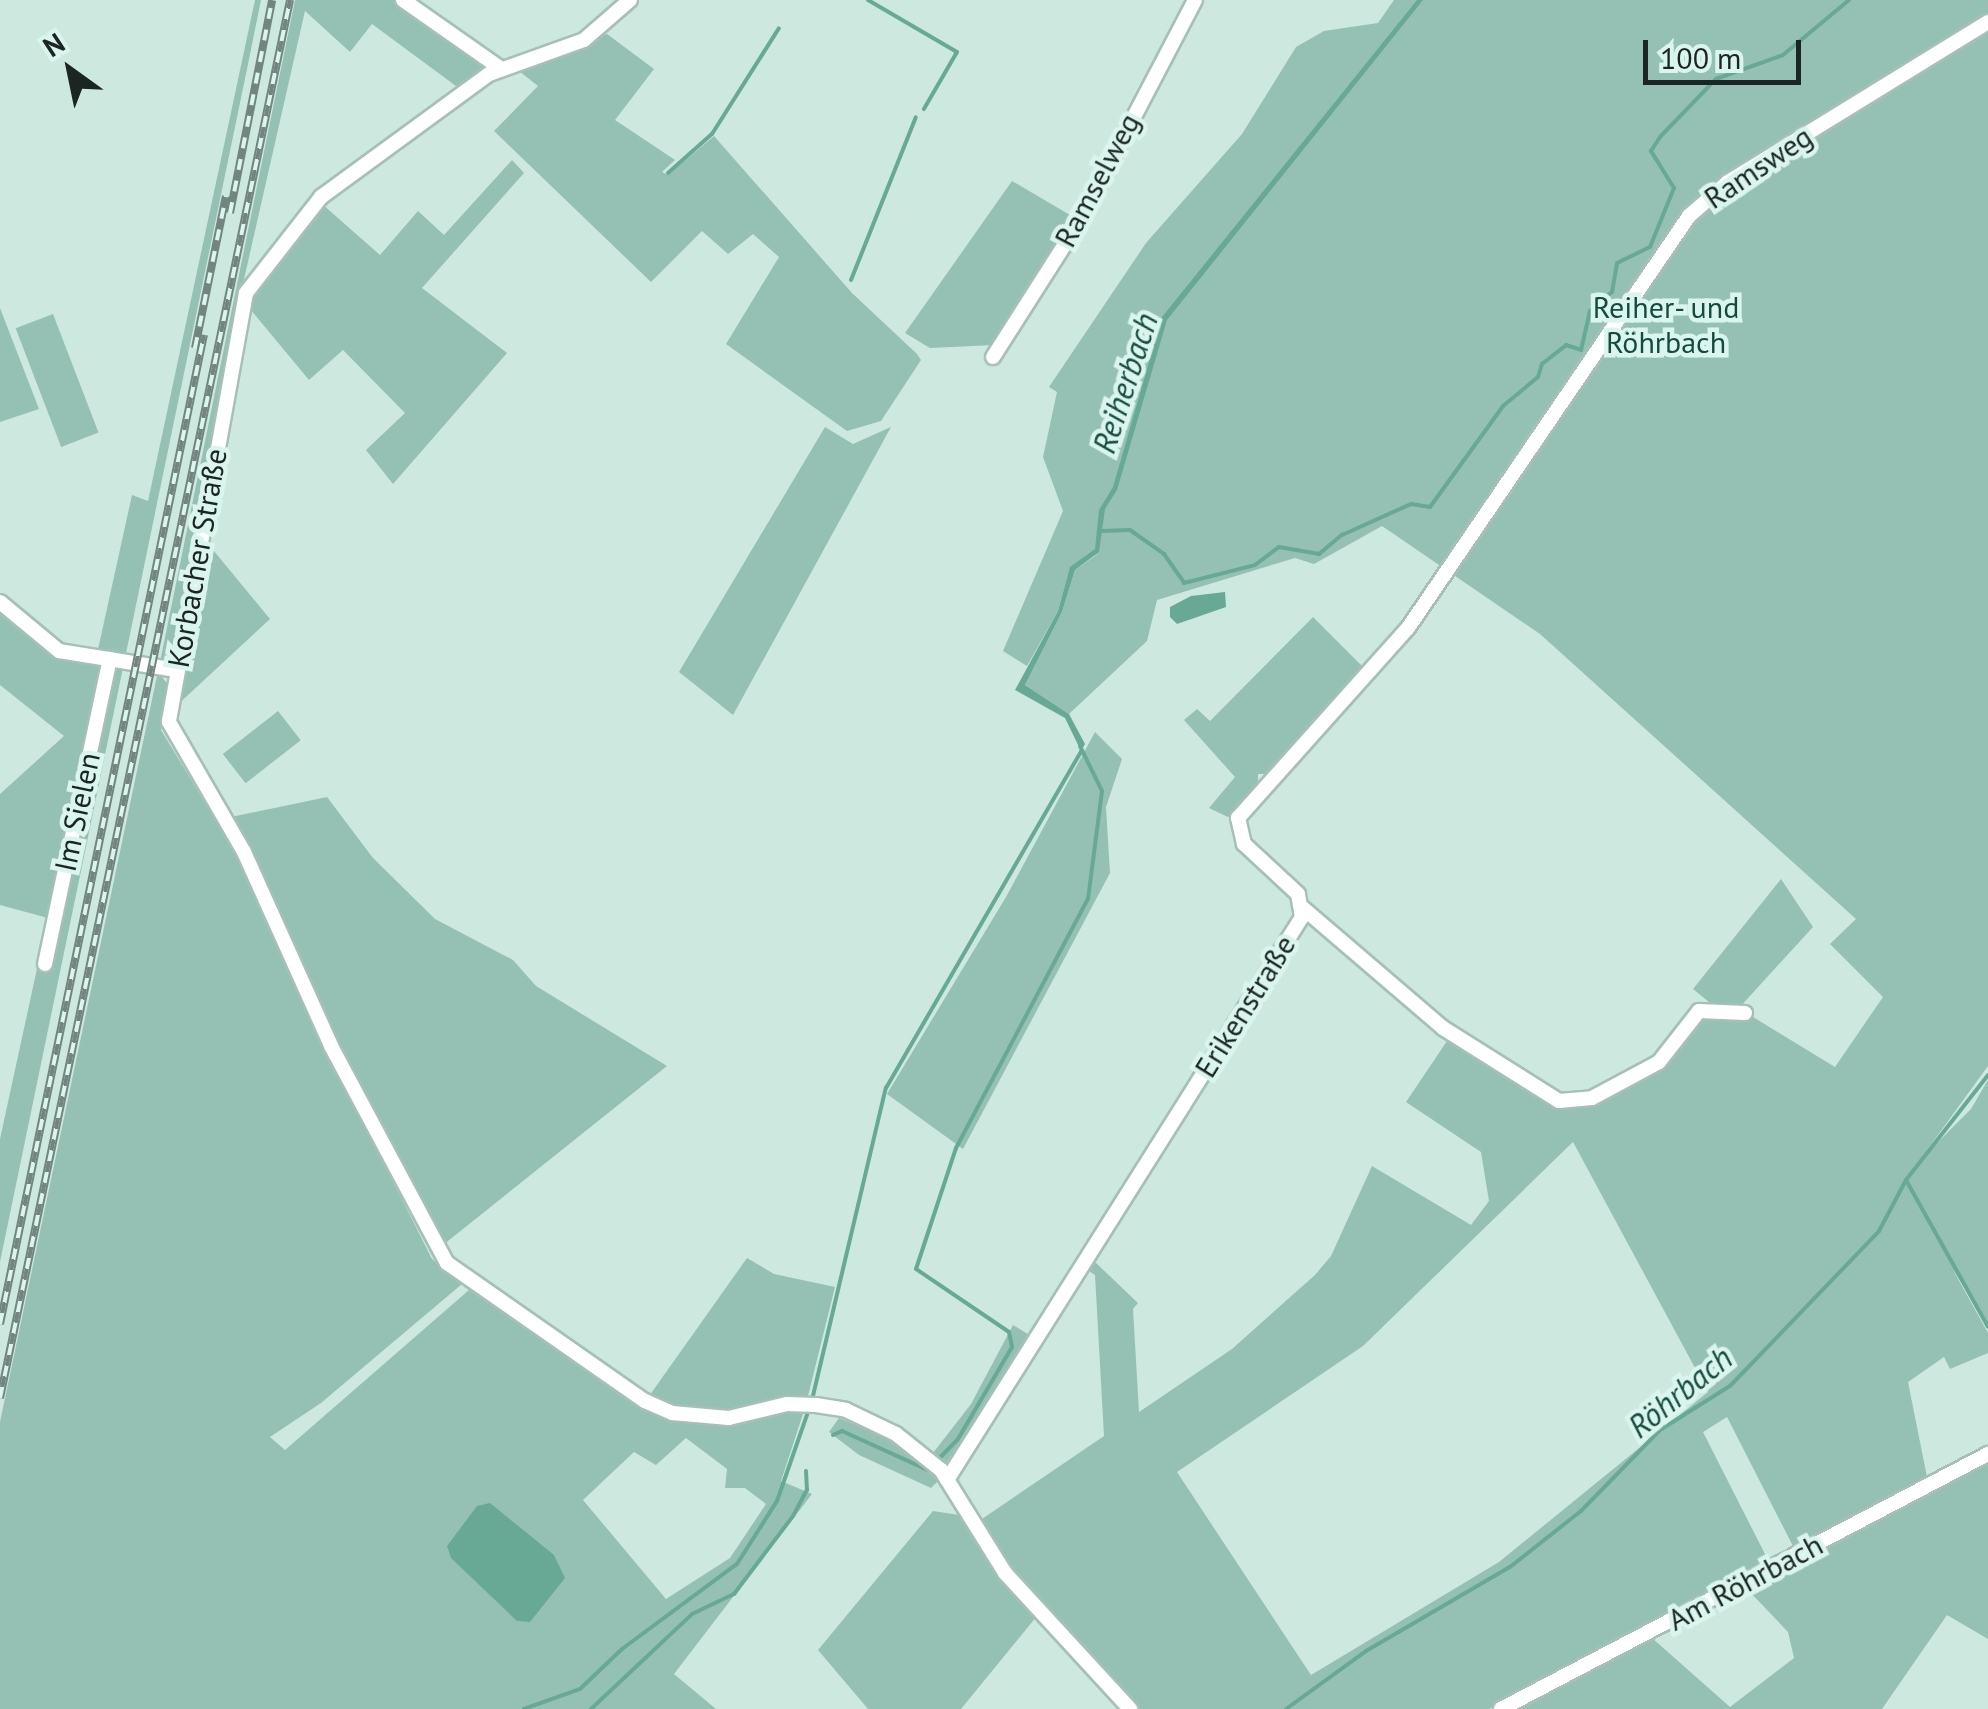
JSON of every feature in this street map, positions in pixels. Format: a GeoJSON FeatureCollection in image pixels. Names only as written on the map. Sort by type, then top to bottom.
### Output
{"type":"FeatureCollection","features":[{"type":"Feature","properties":{"kind":"street"},"geometry":{"type":"LineString","coordinates":[[403,0],[500,68]]}},
{"type":"Feature","properties":{"kind":"street","name":"Korbacher Straße"},"geometry":{"type":"LineString","coordinates":[[630,0],[584,40],[500,68],[321,196],[246,292],[176,670],[172,731],[249,863],[331,1046],[439,1254],[644,1401],[672,1413],[728,1418],[809,1405],[874,1422],[928,1457],[944,1475]]}},
{"type":"Feature","properties":{"kind":"street","name":"Ramselweg"},"geometry":{"type":"LineString","coordinates":[[993,357],[1078,222],[1194,0]]}},
{"type":"Feature","properties":{"kind":"street","name":"Ramsweg"},"geometry":{"type":"LineString","coordinates":[[1449,568],[1552,410],[1706,198],[1988,22]]}},
{"type":"Feature","properties":{"kind":"street","name":"Erikenstraße"},"geometry":{"type":"LineString","coordinates":[[944,1475],[1303,908],[1298,894],[1244,844],[1238,818],[1372,671],[1449,568]]}},
{"type":"Feature","properties":{"kind":"street"},"geometry":{"type":"LineString","coordinates":[[0,602],[54,648],[176,670]]}},
{"type":"Feature","properties":{"kind":"street","name":"Im Sielen"},"geometry":{"type":"LineString","coordinates":[[44,964],[110,659]]}},
{"type":"Feature","properties":{"kind":"street"},"geometry":{"type":"LineString","coordinates":[[1303,908],[1444,1028],[1559,1101],[1592,1098],[1659,1062],[1699,1011],[1745,1013]]}},
{"type":"Feature","properties":{"kind":"street","name":"Am Röhrbach"},"geometry":{"type":"LineString","coordinates":[[1501,1709],[1988,1454]]}},
{"type":"Feature","properties":{"kind":"street"},"geometry":{"type":"LineString","coordinates":[[944,1475],[1006,1572],[1130,1709]]}},
{"type":"Feature","properties":{"kind":"green space"},"geometry":{"type":"Polygon","coordinates":[[[255,0],[261,0],[0,1262],[0,1139],[48,918],[0,905],[0,794],[64,736],[0,685],[0,609],[59,656],[95,663],[132,495],[148,501],[255,0]]]}},
{"type":"Feature","properties":{"kind":"green space"},"geometry":{"type":"Polygon","coordinates":[[[295,0],[397,0],[493,65],[460,89],[372,24],[350,52],[305,11],[237,310],[175,656],[160,662],[295,0]]]}},
{"type":"Feature","properties":{"kind":"green space","name":"Reiher- und Röhrbach"},"geometry":{"type":"Polygon","coordinates":[[[1394,0],[1988,0],[1988,1066],[1919,1161],[1971,1109],[1988,1080],[1988,1325],[1952,1268],[1988,1333],[1988,1353],[1950,1369],[1944,1357],[1908,1382],[1927,1477],[1794,1548],[1727,1417],[1703,1432],[1769,1562],[1489,1709],[1140,1709],[1010,1568],[979,1521],[1104,1436],[1095,1275],[1089,1271],[1095,1262],[1138,1303],[1133,1309],[1139,1412],[1232,1349],[1315,1275],[1331,1256],[1372,1166],[1471,1225],[1489,1201],[1481,1152],[1406,1102],[1449,1038],[1557,1106],[1662,1065],[1700,1014],[1748,1014],[1835,1067],[1883,997],[1830,944],[1856,919],[1540,634],[1382,526],[1314,564],[1295,558],[1157,600],[1147,641],[1069,714],[1025,685],[1062,612],[1075,570],[1099,553],[1070,568],[1058,611],[1027,666],[1003,651],[1063,511],[1043,457],[1057,392],[1049,387],[1146,243],[1242,134],[1296,47],[1324,31],[1378,23],[1394,0]],[[1573,1142],[1363,1346],[1177,1472],[1311,1675],[1499,1562],[1708,1392],[1573,1142]]]}},
{"type":"Feature","properties":{"kind":"green space"},"geometry":{"type":"Polygon","coordinates":[[[607,34],[654,69],[615,120],[675,160],[662,172],[668,175],[714,136],[852,293],[917,354],[921,360],[881,421],[847,431],[726,344],[779,257],[753,234],[728,254],[702,231],[651,282],[494,131],[538,86],[514,67],[607,34]]]}},
{"type":"Feature","properties":{"kind":"green space"},"geometry":{"type":"Polygon","coordinates":[[[512,160],[524,173],[422,288],[507,353],[393,484],[366,450],[405,413],[343,350],[309,380],[245,303],[322,204],[380,255],[418,211],[444,235],[512,160]]]}},
{"type":"Feature","properties":{"kind":"green space"},"geometry":{"type":"Polygon","coordinates":[[[1012,181],[1075,218],[994,345],[930,348],[905,333],[1012,181]]]}},
{"type":"Feature","properties":{"kind":"green space"},"geometry":{"type":"Polygon","coordinates":[[[0,308],[39,409],[0,422],[0,308]]]}},
{"type":"Feature","properties":{"kind":"green space"},"geometry":{"type":"Polygon","coordinates":[[[53,314],[99,433],[61,447],[16,328],[53,314]]]}},
{"type":"Feature","properties":{"kind":"green space"},"geometry":{"type":"Polygon","coordinates":[[[825,427],[853,444],[891,427],[733,715],[679,672],[825,427]]]}},
{"type":"Feature","properties":{"kind":"green space"},"geometry":{"type":"Polygon","coordinates":[[[204,539],[270,619],[174,708],[204,539]]]}},
{"type":"Feature","properties":{"kind":"green space"},"geometry":{"type":"Polygon","coordinates":[[[1313,617],[1367,671],[1271,774],[1258,774],[1258,789],[1228,817],[1209,808],[1235,777],[1184,720],[1197,709],[1210,721],[1313,617]]]}},
{"type":"Feature","properties":{"kind":"green space"},"geometry":{"type":"Polygon","coordinates":[[[158,671],[170,688],[161,730],[247,872],[327,1051],[432,1259],[462,1284],[321,1403],[270,1437],[285,1450],[469,1290],[642,1406],[747,1258],[774,1274],[835,1287],[807,1400],[788,1408],[805,1408],[781,1481],[812,1494],[674,1674],[716,1709],[0,1709],[0,1422],[158,671]],[[686,1438],[656,1465],[634,1452],[583,1500],[666,1599],[730,1558],[766,1504],[745,1488],[725,1488],[727,1469],[686,1438]]]}},
{"type":"Feature","properties":{"kind":"green space"},"geometry":{"type":"Polygon","coordinates":[[[278,711],[301,740],[246,783],[223,754],[278,711]]]}},
{"type":"Feature","properties":{"kind":"green space"},"geometry":{"type":"Polygon","coordinates":[[[1095,732],[1122,759],[1106,807],[1110,873],[963,1149],[887,1094],[1006,897],[1095,732]]]}},
{"type":"Feature","properties":{"kind":"green space"},"geometry":{"type":"Polygon","coordinates":[[[327,797],[373,858],[435,919],[513,960],[536,986],[667,1066],[443,1245],[337,1045],[231,817],[327,797]]]}},
{"type":"Feature","properties":{"kind":"green space"},"geometry":{"type":"Polygon","coordinates":[[[1781,879],[1813,927],[1739,1008],[1715,1007],[1693,989],[1781,879]]]}},
{"type":"Feature","properties":{"kind":"green space"},"geometry":{"type":"Polygon","coordinates":[[[1013,1325],[1031,1336],[945,1465],[933,1453],[971,1404],[1013,1325]]]}},
{"type":"Feature","properties":{"kind":"green space"},"geometry":{"type":"Polygon","coordinates":[[[839,1418],[895,1440],[940,1479],[931,1488],[859,1455],[829,1432],[839,1418]]]}},
{"type":"Feature","properties":{"kind":"green space"},"geometry":{"type":"Polygon","coordinates":[[[1988,1462],[1988,1639],[1947,1615],[1882,1709],[1516,1709],[1652,1638],[1730,1707],[1794,1658],[1788,1632],[1748,1590],[1988,1462]]]}},
{"type":"Feature","properties":{"kind":"green space"},"geometry":{"type":"Polygon","coordinates":[[[933,1511],[959,1515],[998,1574],[1037,1616],[961,1709],[868,1709],[818,1650],[933,1511]]]}},
{"type":"Feature","properties":{"kind":"shaded area"},"geometry":{"type":"Polygon","coordinates":[[[1417,0],[1423,0],[1167,320],[1117,490],[1105,509],[1099,552],[1075,570],[1062,612],[1025,685],[1069,714],[1085,744],[1081,751],[1065,718],[1015,690],[1058,611],[1070,567],[1095,549],[1099,510],[1113,487],[1162,317],[1417,0]]]}},
{"type":"Feature","properties":{"kind":"shaded area"},"geometry":{"type":"Polygon","coordinates":[[[1225,592],[1226,607],[1177,624],[1170,617],[1170,607],[1191,596],[1225,592]]]}},
{"type":"Feature","properties":{"kind":"shaded area"},"geometry":{"type":"Polygon","coordinates":[[[490,1503],[554,1555],[565,1578],[530,1622],[517,1621],[451,1558],[447,1546],[477,1506],[490,1503]]]}},
{"type":"Feature","properties":{"kind":"waterway"},"geometry":{"type":"LineString","coordinates":[[868,0],[957,52],[924,109]]}},
{"type":"Feature","properties":{"kind":"waterway"},"geometry":{"type":"LineString","coordinates":[[1101,531],[1130,530],[1164,554],[1184,583],[1255,565],[1279,547],[1319,554],[1342,535],[1411,504],[1430,507],[1503,406],[1538,377],[1542,364],[1566,345],[1581,350],[1590,311],[1612,292],[1617,263],[1650,247],[1674,188],[1651,151],[1660,137],[1716,79],[1783,55],[1849,0]]}},
{"type":"Feature","properties":{"kind":"waterway"},"geometry":{"type":"LineString","coordinates":[[668,173],[712,134],[779,28]]}},
{"type":"Feature","properties":{"kind":"waterway"},"geometry":{"type":"LineString","coordinates":[[851,280],[916,117]]}},
{"type":"Feature","properties":{"kind":"waterway"},"geometry":{"type":"LineString","coordinates":[[833,1435],[842,1431],[928,1470],[958,1439],[1012,1347],[1009,1332],[916,1269],[956,1148],[1088,899],[1102,791],[1080,746]]}},
{"type":"Feature","properties":{"kind":"waterway"},"geometry":{"type":"LineString","coordinates":[[812,1400],[886,1088],[1081,751]]}},
{"type":"Feature","properties":{"kind":"waterway","name":"Röhrbach"},"geometry":{"type":"LineString","coordinates":[[1286,1709],[1366,1651],[1510,1567],[1581,1511],[1660,1430],[1730,1386],[1879,1231],[1906,1180],[1988,1075]]}},
{"type":"Feature","properties":{"kind":"waterway"},"geometry":{"type":"LineString","coordinates":[[1906,1180],[1988,1327]]}},
{"type":"Feature","properties":{"kind":"waterway"},"geometry":{"type":"LineString","coordinates":[[524,1709],[580,1689],[622,1649],[737,1564],[777,1501],[809,1409]]}},
{"type":"Feature","properties":{"kind":"waterway","name":"Reiherbach"},"geometry":{"type":"LineString","coordinates":[[591,1709],[692,1614],[734,1594],[793,1516],[807,1490],[806,1471]]}},
{"type":"Feature","properties":{"kind":"railway"},"geometry":{"type":"LineString","coordinates":[[230,213],[272,0]]}},
{"type":"Feature","properties":{"kind":"railway"},"geometry":{"type":"LineString","coordinates":[[0,1398],[290,0]]}},
{"type":"Feature","properties":{"kind":"railway"},"geometry":{"type":"LineString","coordinates":[[195,348],[226,196]]}},
{"type":"Feature","properties":{"kind":"railway"},"geometry":{"type":"LineString","coordinates":[[0,1324],[204,335]]}}]}
